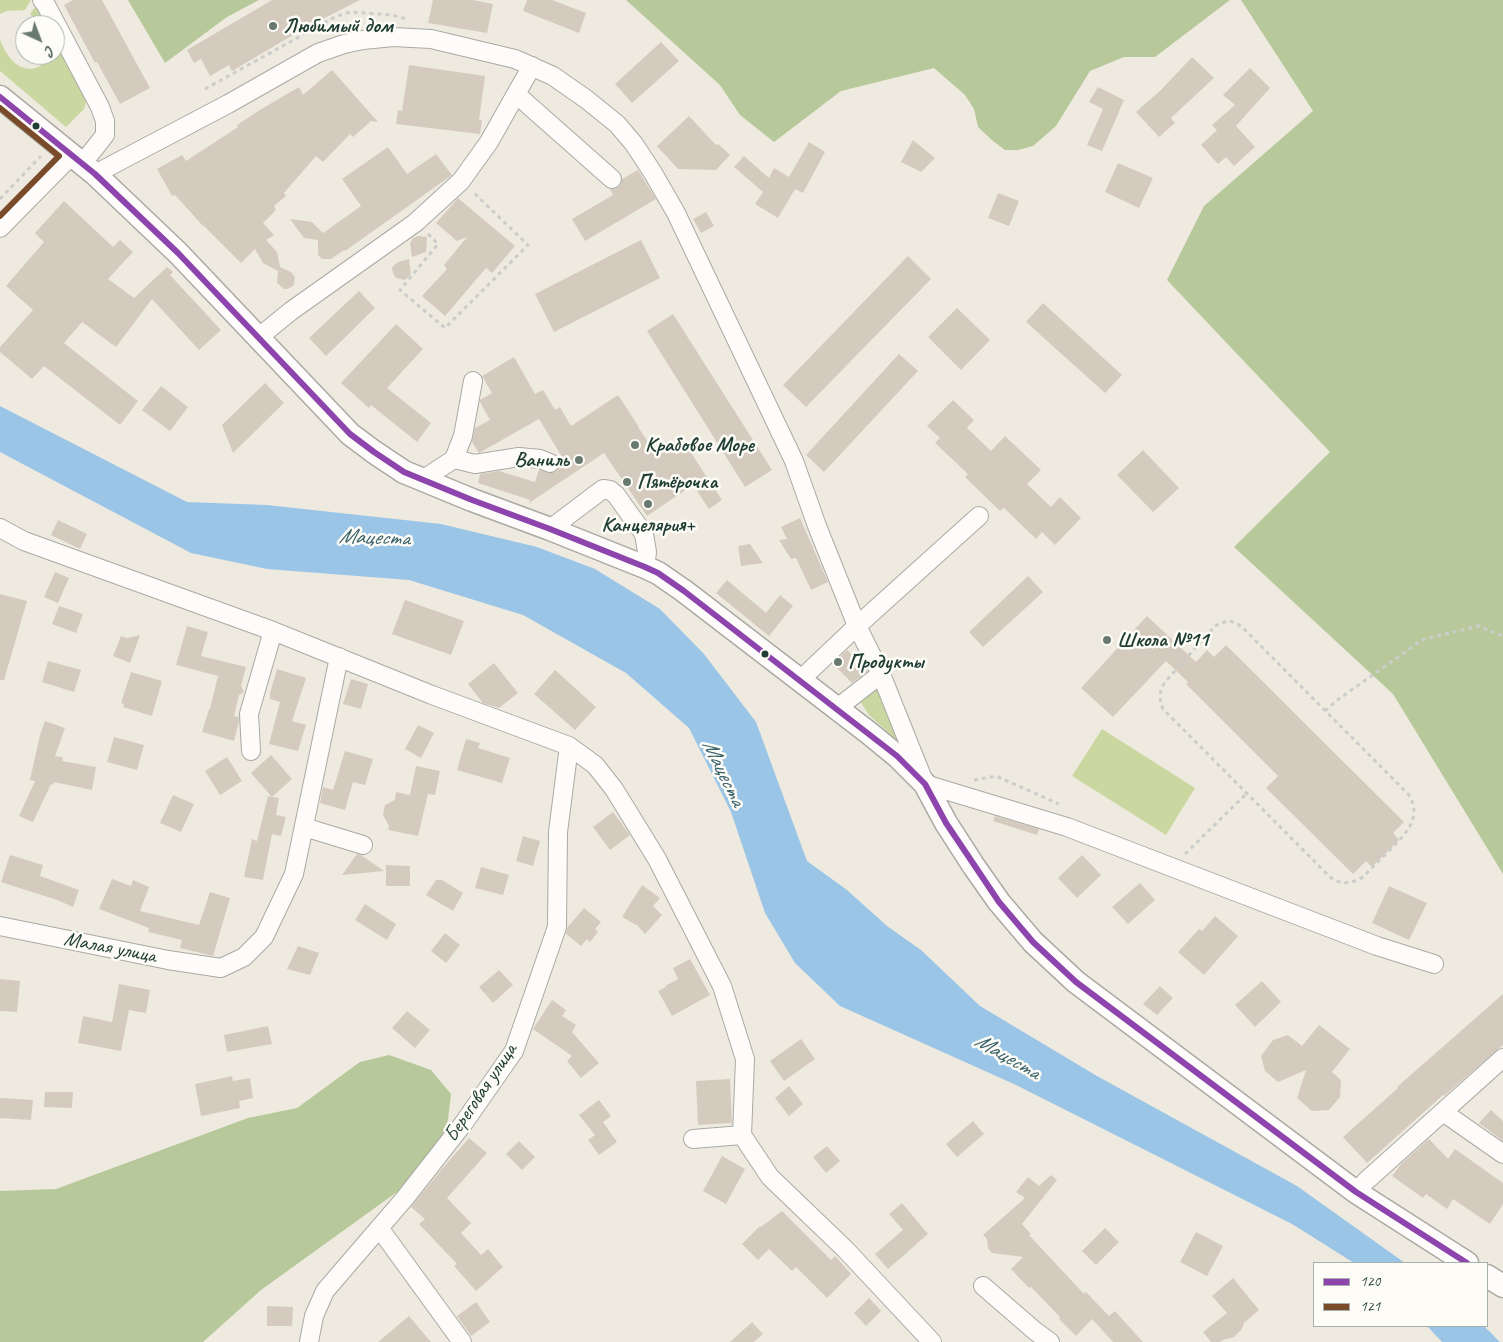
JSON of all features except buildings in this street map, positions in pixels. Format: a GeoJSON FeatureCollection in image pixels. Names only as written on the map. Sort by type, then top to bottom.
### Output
{"type":"FeatureCollection","features":[{"type":"Feature","properties":{"kind":"main road"},"geometry":{"type":"LineString","coordinates":[[0,97],[83,164],[178,253],[350,434],[404,472],[645,567],[658,573],[691,597],[870,733],[897,756],[925,784],[946,823],[999,902],[1033,942],[1076,982],[1356,1192],[1465,1262]]}},
{"type":"Feature","properties":{"kind":"main road"},"geometry":{"type":"LineString","coordinates":[[1488,1277],[1503,1286]]}},
{"type":"Feature","properties":{"kind":"street"},"geometry":{"type":"LineString","coordinates":[[42,0],[100,107],[105,121],[105,135],[83,164]]}},
{"type":"Feature","properties":{"kind":"street"},"geometry":{"type":"LineString","coordinates":[[0,228],[83,164],[228,104],[318,53],[344,44],[394,36],[431,39],[515,59],[553,76],[586,98],[616,124],[634,144],[654,173],[676,213],[794,460],[817,526],[857,626],[881,674],[925,784],[1067,827],[1377,946],[1434,964]]}},
{"type":"Feature","properties":{"kind":"street"},"geometry":{"type":"LineString","coordinates":[[259,337],[291,311],[415,223],[462,181],[489,142],[532,66]]}},
{"type":"Feature","properties":{"kind":"street"},"geometry":{"type":"LineString","coordinates":[[516,94],[612,179]]}},
{"type":"Feature","properties":{"kind":"street"},"geometry":{"type":"LineString","coordinates":[[422,480],[454,459],[463,436],[473,381]]}},
{"type":"Feature","properties":{"kind":"street"},"geometry":{"type":"LineString","coordinates":[[454,459],[475,464],[519,457],[540,459],[550,463]]}},
{"type":"Feature","properties":{"kind":"street"},"geometry":{"type":"LineString","coordinates":[[550,529],[603,489],[610,490],[616,495],[644,534],[645,567]]}},
{"type":"Feature","properties":{"kind":"street"},"geometry":{"type":"LineString","coordinates":[[799,680],[978,516]]}},
{"type":"Feature","properties":{"kind":"street"},"geometry":{"type":"LineString","coordinates":[[0,528],[24,541],[273,631],[432,695],[569,746],[595,765],[614,789],[657,859],[722,986],[745,1060],[742,1135],[770,1177],[845,1249],[932,1342]]}},
{"type":"Feature","properties":{"kind":"street"},"geometry":{"type":"LineString","coordinates":[[251,751],[249,714],[273,631]]}},
{"type":"Feature","properties":{"kind":"street"},"geometry":{"type":"LineString","coordinates":[[339,657],[304,827],[363,844]]}},
{"type":"Feature","properties":{"kind":"street"},"geometry":{"type":"LineString","coordinates":[[836,708],[881,674]]}},
{"type":"Feature","properties":{"kind":"street","name":"Береговая улица"},"geometry":{"type":"LineString","coordinates":[[309,1342],[314,1316],[325,1290],[380,1229],[463,1124],[514,1051],[557,927],[558,832],[569,746]]}},
{"type":"Feature","properties":{"kind":"street","name":"Малая улица"},"geometry":{"type":"LineString","coordinates":[[0,926],[168,960],[221,968],[244,957],[264,937],[294,874],[304,827]]}},
{"type":"Feature","properties":{"kind":"street"},"geometry":{"type":"LineString","coordinates":[[1356,1192],[1503,1058]]}},
{"type":"Feature","properties":{"kind":"street"},"geometry":{"type":"LineString","coordinates":[[1443,1112],[1503,1154]]}},
{"type":"Feature","properties":{"kind":"street"},"geometry":{"type":"LineString","coordinates":[[693,1139],[742,1135]]}},
{"type":"Feature","properties":{"kind":"street"},"geometry":{"type":"LineString","coordinates":[[380,1229],[462,1342]]}},
{"type":"Feature","properties":{"kind":"street"},"geometry":{"type":"LineString","coordinates":[[983,1286],[1050,1342]]}},
{"type":"Feature","properties":{"kind":"path"},"geometry":{"type":"LineString","coordinates":[[205,89],[335,17],[350,12],[392,15],[411,20]]}},
{"type":"Feature","properties":{"kind":"path"},"geometry":{"type":"LineString","coordinates":[[0,199],[43,152]]}},
{"type":"Feature","properties":{"kind":"path"},"geometry":{"type":"LineString","coordinates":[[415,223],[438,244],[400,290],[446,328],[528,245],[462,181]]}},
{"type":"Feature","properties":{"kind":"path"},"geometry":{"type":"LineString","coordinates":[[1230,621],[1238,624],[1326,711],[1409,795],[1413,802],[1414,812],[1407,832],[1363,877],[1355,882],[1339,883],[1330,876],[1246,793],[1163,709],[1160,702],[1161,688],[1215,626],[1221,622],[1230,621]]}},
{"type":"Feature","properties":{"kind":"path"},"geometry":{"type":"LineString","coordinates":[[1326,711],[1336,701],[1422,640],[1478,626],[1503,636]]}},
{"type":"Feature","properties":{"kind":"path"},"geometry":{"type":"LineString","coordinates":[[1183,856],[1246,793]]}},
{"type":"Feature","properties":{"kind":"green space"},"geometry":{"type":"Polygon","coordinates":[[[0,0],[31,0],[25,10],[7,11],[0,14],[0,0]]]}},
{"type":"Feature","properties":{"kind":"green space"},"geometry":{"type":"Polygon","coordinates":[[[128,0],[259,0],[227,17],[165,63],[128,0]]]}},
{"type":"Feature","properties":{"kind":"green space"},"geometry":{"type":"Polygon","coordinates":[[[626,0],[1230,0],[1155,57],[1124,57],[1090,71],[1056,126],[1033,146],[1018,150],[1005,150],[978,127],[974,109],[965,95],[934,68],[841,91],[774,142],[740,115],[720,85],[626,0]]]}},
{"type":"Feature","properties":{"kind":"green space"},"geometry":{"type":"Polygon","coordinates":[[[1241,0],[1503,0],[1503,874],[1393,694],[1234,547],[1330,452],[1167,280],[1204,206],[1313,111],[1241,0]]]}},
{"type":"Feature","properties":{"kind":"green space"},"geometry":{"type":"Polygon","coordinates":[[[38,3],[44,15],[31,15],[38,3]]]}},
{"type":"Feature","properties":{"kind":"green space"},"geometry":{"type":"Polygon","coordinates":[[[0,40],[15,65],[28,69],[41,65],[65,65],[65,53],[87,98],[84,109],[66,127],[0,71],[0,40]]]}},
{"type":"Feature","properties":{"kind":"green space"},"geometry":{"type":"Polygon","coordinates":[[[876,688],[900,743],[869,715],[858,698],[876,688]]]}},
{"type":"Feature","properties":{"kind":"green space"},"geometry":{"type":"Polygon","coordinates":[[[1102,729],[1195,788],[1166,835],[1072,776],[1102,729]]]}},
{"type":"Feature","properties":{"kind":"green space"},"geometry":{"type":"Polygon","coordinates":[[[389,1055],[431,1070],[451,1094],[446,1136],[397,1192],[261,1290],[203,1342],[0,1342],[0,1191],[56,1189],[248,1118],[297,1108],[360,1062],[389,1055]]]}},
{"type":"Feature","properties":{"kind":"water","name":"Мацеста"},"geometry":{"type":"Polygon","coordinates":[[[0,406],[187,502],[267,505],[441,524],[537,547],[595,569],[660,609],[704,654],[756,722],[807,861],[847,890],[887,926],[921,950],[980,1006],[1097,1076],[1297,1186],[1404,1262],[1352,1262],[1292,1224],[1014,1084],[840,1006],[795,963],[765,913],[731,812],[689,728],[626,673],[523,615],[409,580],[267,569],[191,553],[0,452],[0,406]]]}},
{"type":"Feature","properties":{"kind":"water"},"geometry":{"type":"Polygon","coordinates":[[[1428,1327],[1485,1327],[1500,1342],[1442,1342],[1428,1327]]]}},
{"type":"Feature","properties":{"kind":"transit line","name":"120"},"geometry":{"type":"LineString","coordinates":[[0,97],[95,174],[178,253],[350,434],[404,472],[645,567],[658,573],[684,591],[897,756],[925,784],[946,823],[999,902],[1033,942],[1076,982],[1356,1192],[1465,1262]]}},
{"type":"Feature","properties":{"kind":"transit line","name":"121"},"geometry":{"type":"LineString","coordinates":[[0,108],[59,156],[0,216]]}},
{"type":"Feature","properties":{"kind":"place","name":"Любимый дом"},"geometry":{"type":"Point","coordinates":[273,26]}},
{"type":"Feature","properties":{"kind":"place","name":"Крабовое Море"},"geometry":{"type":"Point","coordinates":[635,445]}},
{"type":"Feature","properties":{"kind":"place","name":"Ваниль"},"geometry":{"type":"Point","coordinates":[579,460]}},
{"type":"Feature","properties":{"kind":"place","name":"Пятёрочка"},"geometry":{"type":"Point","coordinates":[627,482]}},
{"type":"Feature","properties":{"kind":"place","name":"Канцелярия+"},"geometry":{"type":"Point","coordinates":[648,504]}},
{"type":"Feature","properties":{"kind":"place","name":"Школа №11"},"geometry":{"type":"Point","coordinates":[1107,640]}},
{"type":"Feature","properties":{"kind":"place","name":"Продукты"},"geometry":{"type":"Point","coordinates":[838,662]}}]}
